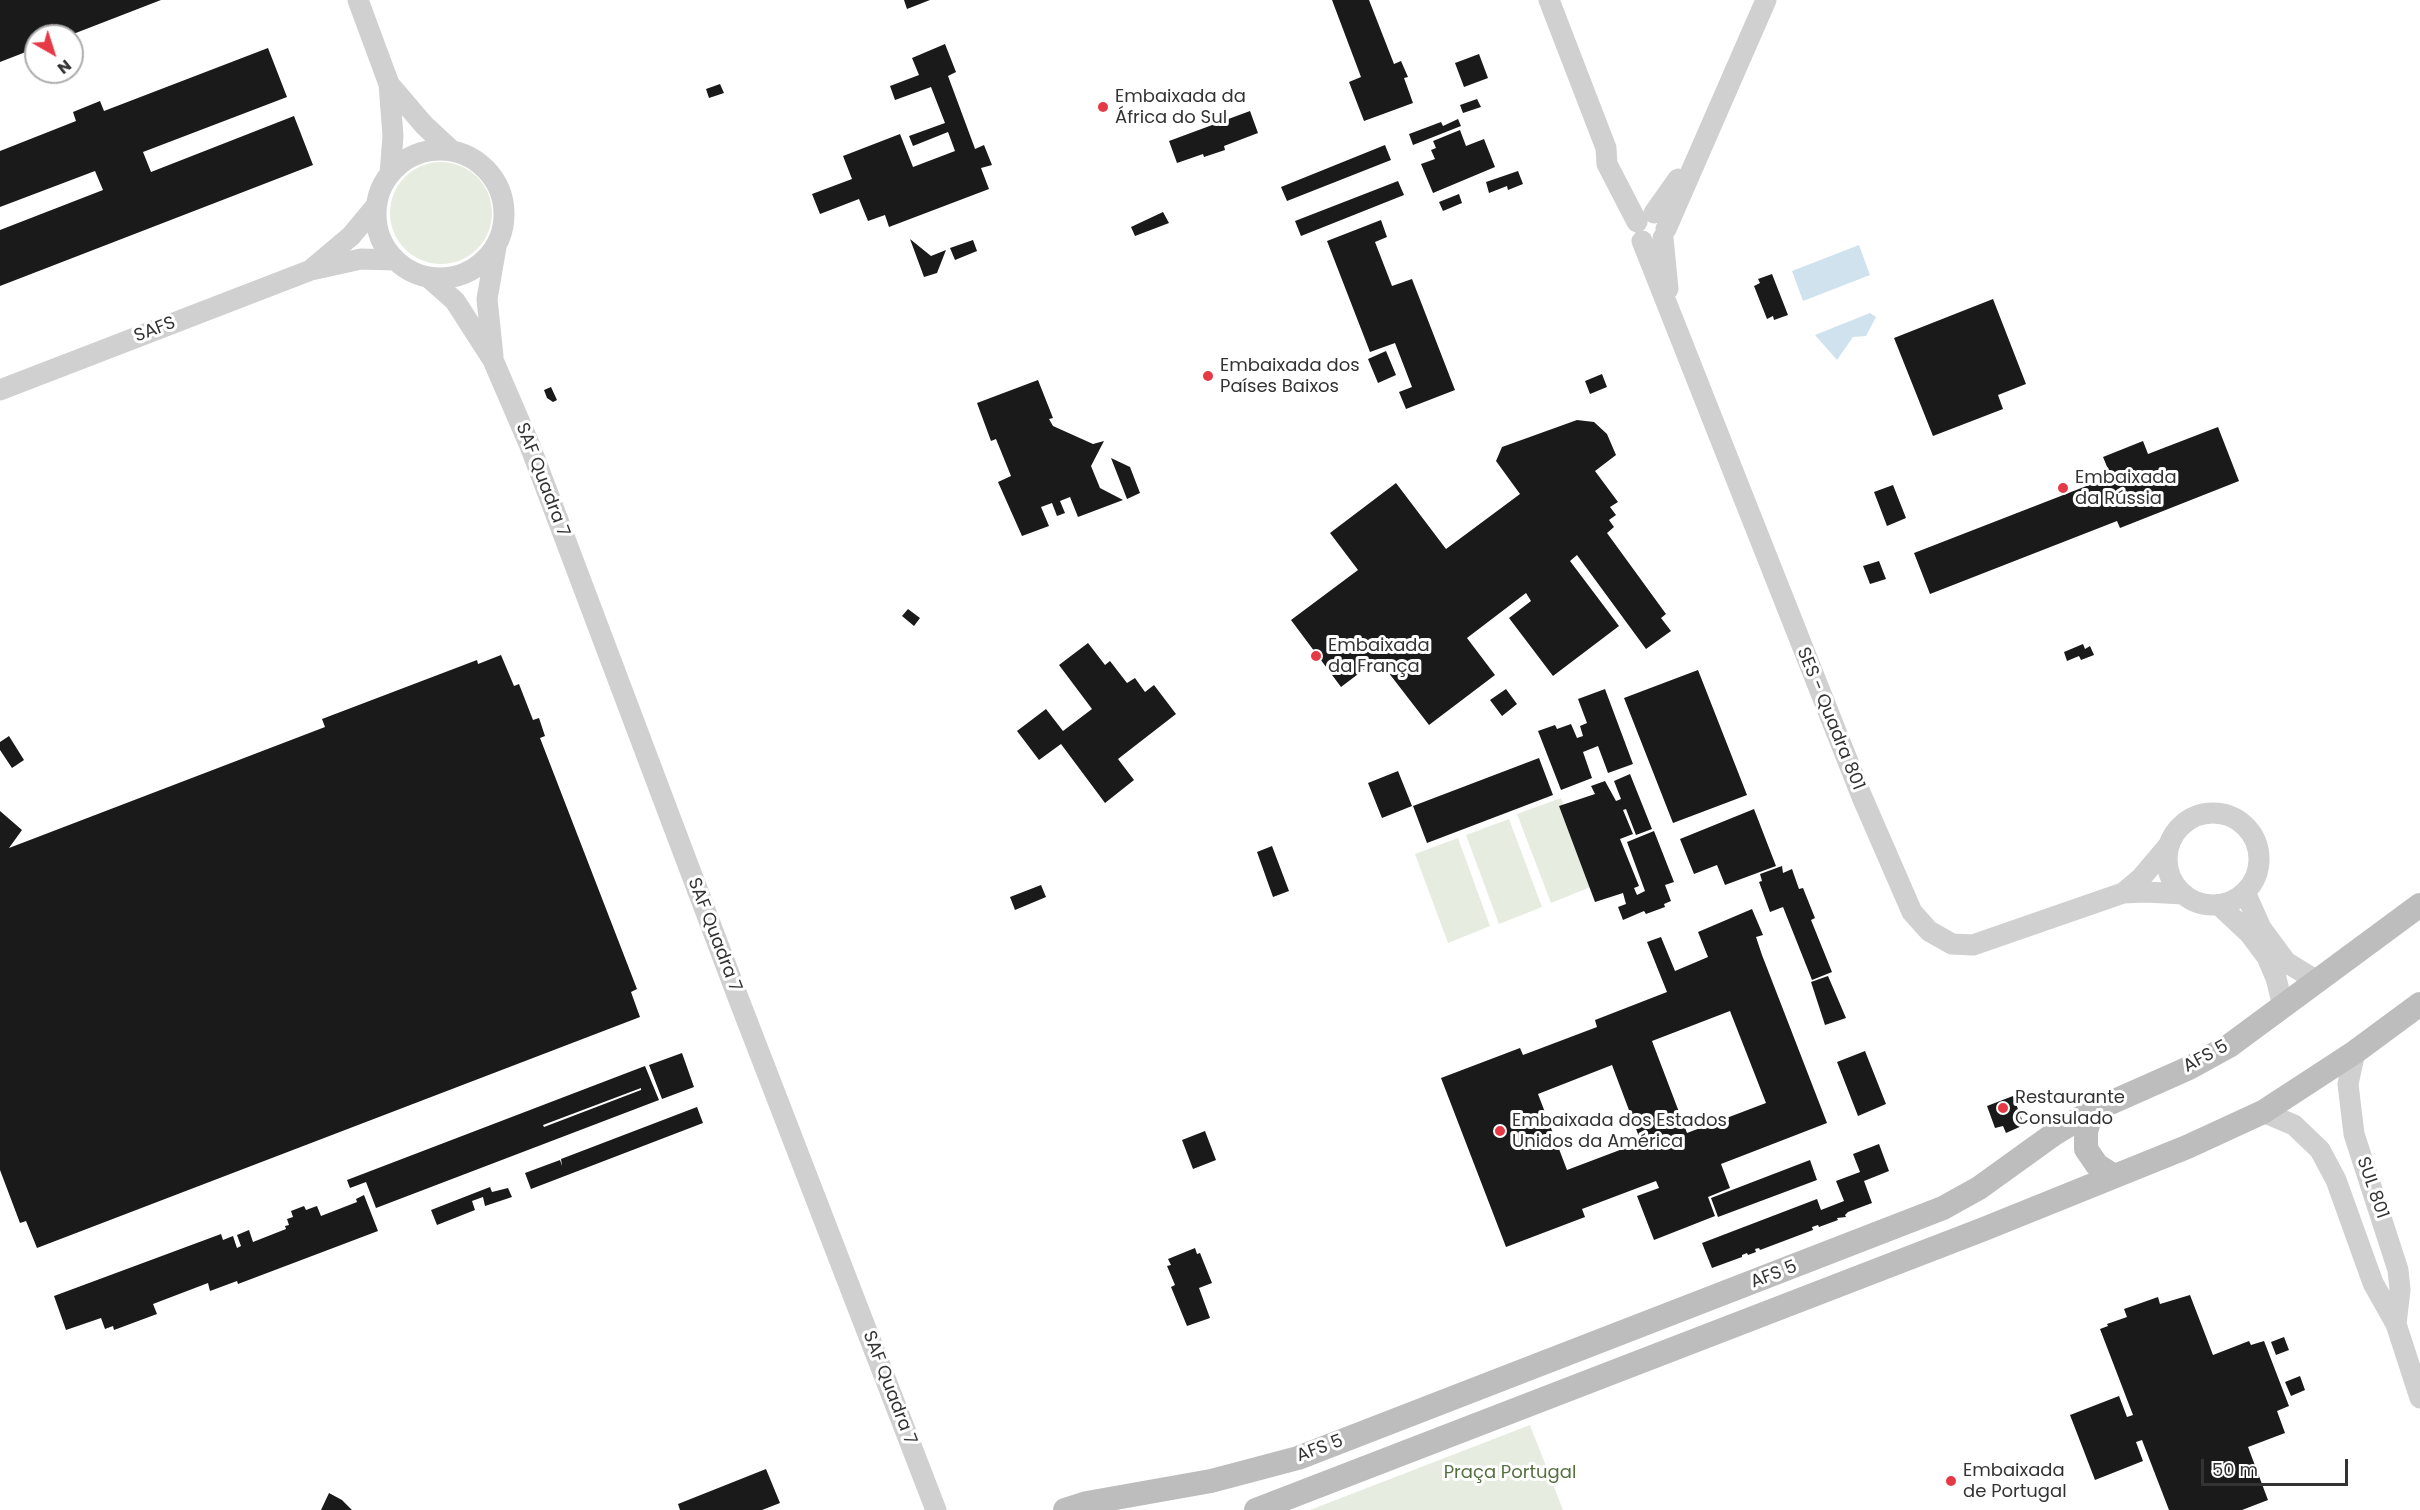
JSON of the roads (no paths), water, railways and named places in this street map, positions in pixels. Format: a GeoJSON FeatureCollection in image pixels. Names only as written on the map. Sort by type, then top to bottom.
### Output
{"type":"FeatureCollection","features":[{"type":"Feature","properties":{"kind":"main road","name":"AFS 5"},"geometry":{"type":"LineString","coordinates":[[1065,1510],[1087,1503],[1211,1481],[1298,1458],[1943,1208],[1979,1188],[2054,1134],[2092,1111],[2189,1068],[2229,1046],[2420,905]]}},
{"type":"Feature","properties":{"kind":"main road","name":"AFS 5"},"geometry":{"type":"LineString","coordinates":[[1256,1510],[1973,1233],[2187,1147],[2263,1112],[2355,1052],[2420,1004]]}},
{"type":"Feature","properties":{"kind":"main road"},"geometry":{"type":"LineString","coordinates":[[2092,1111],[2086,1132],[2086,1149],[2097,1165],[2114,1176]]}},
{"type":"Feature","properties":{"kind":"main road"},"geometry":{"type":"LineString","coordinates":[[1087,1503],[1112,1502],[1125,1510]]}},
{"type":"Feature","properties":{"kind":"street"},"geometry":{"type":"LineString","coordinates":[[357,0],[389,84],[393,136],[390,174]]}},
{"type":"Feature","properties":{"kind":"street","name":"SES - Quadra 801"},"geometry":{"type":"LineString","coordinates":[[1549,0],[1606,148],[1651,226],[1669,308],[1862,797],[1912,912],[1929,931],[1952,944],[1973,945],[2123,893],[2183,894]]}},
{"type":"Feature","properties":{"kind":"street"},"geometry":{"type":"LineString","coordinates":[[1651,226],[1698,152],[1766,0]]}},
{"type":"Feature","properties":{"kind":"street"},"geometry":{"type":"LineString","coordinates":[[389,84],[424,125],[452,151]]}},
{"type":"Feature","properties":{"kind":"street"},"geometry":{"type":"LineString","coordinates":[[434,150],[452,151],[473,159],[487,171],[498,186],[504,204],[503,223],[496,245],[484,261],[468,272],[449,278],[429,278],[410,272],[394,260],[382,244],[376,225],[376,206],[380,191],[390,174],[400,164],[416,155],[434,150]]}},
{"type":"Feature","properties":{"kind":"street","name":"SAFS"},"geometry":{"type":"LineString","coordinates":[[310,270],[351,236],[376,206]]}},
{"type":"Feature","properties":{"kind":"street","name":"SAF Quadra 7"},"geometry":{"type":"LineString","coordinates":[[493,360],[487,299],[496,245]]}},
{"type":"Feature","properties":{"kind":"street","name":"SAFS"},"geometry":{"type":"LineString","coordinates":[[0,390],[310,270],[361,259],[394,260]]}},
{"type":"Feature","properties":{"kind":"street","name":"SAF Quadra 7"},"geometry":{"type":"LineString","coordinates":[[429,278],[456,301],[493,360],[530,446],[739,1000],[936,1510]]}},
{"type":"Feature","properties":{"kind":"street"},"geometry":{"type":"LineString","coordinates":[[2207,813],[2220,813],[2235,818],[2247,828],[2255,840],[2259,856],[2258,871],[2246,892],[2229,903],[2219,905],[2200,904],[2183,894],[2169,876],[2166,861],[2168,846],[2178,829],[2194,817],[2207,813]]}},
{"type":"Feature","properties":{"kind":"street","name":"SES - Quadra 801"},"geometry":{"type":"LineString","coordinates":[[2123,893],[2146,872],[2168,846]]}},
{"type":"Feature","properties":{"kind":"street"},"geometry":{"type":"LineString","coordinates":[[2246,892],[2261,928],[2286,962],[2317,981]]}},
{"type":"Feature","properties":{"kind":"street"},"geometry":{"type":"LineString","coordinates":[[2219,905],[2249,933],[2267,957],[2276,978],[2283,1006]]}},
{"type":"Feature","properties":{"kind":"street","name":"SUL 801"},"geometry":{"type":"LineString","coordinates":[[2355,1052],[2348,1084],[2354,1134],[2398,1270],[2400,1290],[2396,1324]]}},
{"type":"Feature","properties":{"kind":"street","name":"SUL 801"},"geometry":{"type":"LineString","coordinates":[[2263,1112],[2294,1125],[2320,1150],[2336,1180],[2373,1283],[2396,1324],[2420,1398]]}},
{"type":"Feature","properties":{"kind":"street"},"geometry":{"type":"LineString","coordinates":[[2352,1224],[2380,1214]]}},
{"type":"Feature","properties":{"kind":"water"},"geometry":{"type":"Polygon","coordinates":[[[1859,245],[1870,275],[1803,301],[1792,271],[1859,245]]]}},
{"type":"Feature","properties":{"kind":"water"},"geometry":{"type":"Polygon","coordinates":[[[1870,313],[1876,317],[1866,336],[1853,337],[1837,360],[1815,335],[1870,313]]]}},
{"type":"Feature","properties":{"kind":"place","name":"Embaixada da África do Sul"},"geometry":{"type":"Point","coordinates":[1103,107]}},
{"type":"Feature","properties":{"kind":"place","name":"Embaixada dos Países Baixos"},"geometry":{"type":"Point","coordinates":[1208,376]}},
{"type":"Feature","properties":{"kind":"place","name":"Embaixada da Rússia"},"geometry":{"type":"Point","coordinates":[2063,488]}},
{"type":"Feature","properties":{"kind":"place","name":"Embaixada da França"},"geometry":{"type":"Point","coordinates":[1316,656]}},
{"type":"Feature","properties":{"kind":"place","name":"Restaurante Consulado"},"geometry":{"type":"Point","coordinates":[2003,1108]}},
{"type":"Feature","properties":{"kind":"place","name":"Embaixada dos Estados Unidos da América"},"geometry":{"type":"Point","coordinates":[1500,1131]}},
{"type":"Feature","properties":{"kind":"place","name":"Embaixada de Portugal"},"geometry":{"type":"Point","coordinates":[1951,1481]}},
{"type":"Feature","properties":{"kind":"park label","name":"Praça Portugal"},"geometry":{"type":"Point","coordinates":[1510,1473]}}]}
